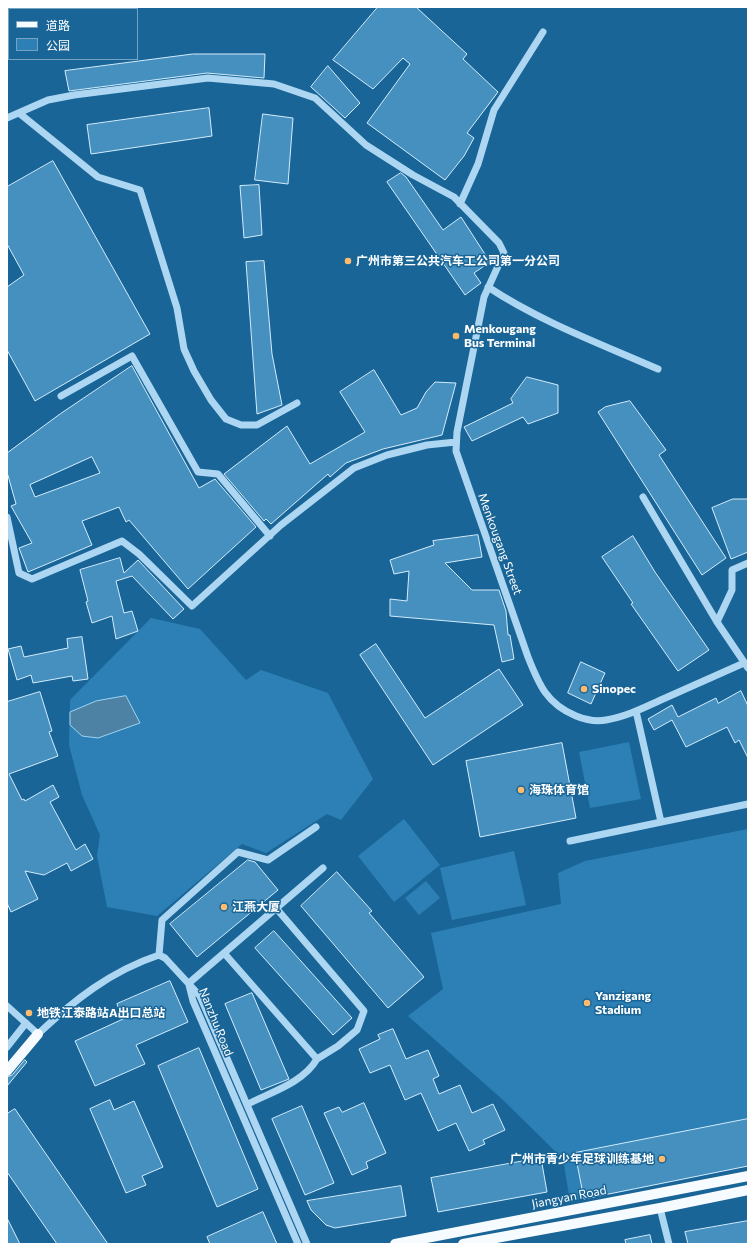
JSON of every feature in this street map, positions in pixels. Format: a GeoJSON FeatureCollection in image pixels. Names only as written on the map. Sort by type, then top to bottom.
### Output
{"type":"FeatureCollection","features":[{"type":"Feature","properties":{"kind":"main road"},"geometry":{"type":"LineString","coordinates":[[7,1071],[38,1034]]}},
{"type":"Feature","properties":{"kind":"main road","name":"Jiangyan Road"},"geometry":{"type":"LineString","coordinates":[[395,1244],[748,1176]]}},
{"type":"Feature","properties":{"kind":"main road"},"geometry":{"type":"LineString","coordinates":[[463,1244],[660,1208],[748,1190]]}},
{"type":"Feature","properties":{"kind":"street"},"geometry":{"type":"LineString","coordinates":[[460,204],[478,164],[494,110],[543,32]]}},
{"type":"Feature","properties":{"kind":"street","name":"Menkougang Street"},"geometry":{"type":"LineString","coordinates":[[7,118],[48,100],[74,94],[208,78],[274,84],[315,98],[366,145],[413,175],[454,197],[500,243],[504,253],[488,286],[480,313],[456,442],[456,451],[528,657],[543,689],[550,700],[559,708],[583,719],[606,720],[636,711],[746,665]]}},
{"type":"Feature","properties":{"kind":"street"},"geometry":{"type":"LineString","coordinates":[[19,112],[98,177],[140,190],[177,308],[184,349],[194,371],[211,400],[226,419],[241,425],[258,425],[297,403]]}},
{"type":"Feature","properties":{"kind":"street"},"geometry":{"type":"LineString","coordinates":[[488,286],[508,300],[552,323],[658,369]]}},
{"type":"Feature","properties":{"kind":"street"},"geometry":{"type":"LineString","coordinates":[[61,396],[132,356],[198,472],[218,474],[270,536]]}},
{"type":"Feature","properties":{"kind":"street"},"geometry":{"type":"LineString","coordinates":[[7,517],[19,573],[32,579],[122,541],[140,554],[192,606],[270,536],[354,468],[387,455],[427,445],[456,442]]}},
{"type":"Feature","properties":{"kind":"street"},"geometry":{"type":"LineString","coordinates":[[643,497],[717,622],[746,665]]}},
{"type":"Feature","properties":{"kind":"street"},"geometry":{"type":"LineString","coordinates":[[717,622],[732,590],[732,570],[748,563]]}},
{"type":"Feature","properties":{"kind":"street"},"geometry":{"type":"LineString","coordinates":[[636,711],[661,822]]}},
{"type":"Feature","properties":{"kind":"street"},"geometry":{"type":"LineString","coordinates":[[570,841],[748,804]]}},
{"type":"Feature","properties":{"kind":"street"},"geometry":{"type":"LineString","coordinates":[[159,955],[162,920],[238,852],[268,860],[316,827]]}},
{"type":"Feature","properties":{"kind":"street"},"geometry":{"type":"LineString","coordinates":[[159,955],[170,962],[189,983],[323,868]]}},
{"type":"Feature","properties":{"kind":"street"},"geometry":{"type":"LineString","coordinates":[[248,1104],[292,1083],[311,1069],[317,1059],[338,1046],[357,1030],[364,1011],[276,908]]}},
{"type":"Feature","properties":{"kind":"street"},"geometry":{"type":"LineString","coordinates":[[224,953],[317,1059]]}},
{"type":"Feature","properties":{"kind":"street"},"geometry":{"type":"LineString","coordinates":[[7,1006],[38,1034],[63,1010],[86,993],[130,966],[159,955]]}},
{"type":"Feature","properties":{"kind":"street","name":"Nanzhu Road"},"geometry":{"type":"LineString","coordinates":[[189,983],[200,996],[248,1104],[307,1244]]}},
{"type":"Feature","properties":{"kind":"street","name":"Nanzhu Road"},"geometry":{"type":"LineString","coordinates":[[189,983],[193,1001],[298,1244]]}},
{"type":"Feature","properties":{"kind":"street"},"geometry":{"type":"LineString","coordinates":[[7,1047],[26,1023]]}},
{"type":"Feature","properties":{"kind":"street"},"geometry":{"type":"LineString","coordinates":[[660,1208],[669,1244]]}},
{"type":"Feature","properties":{"kind":"green space"},"geometry":{"type":"Polygon","coordinates":[[[151,618],[200,629],[246,680],[261,670],[328,693],[373,779],[341,820],[327,814],[266,853],[242,844],[157,916],[107,907],[97,856],[100,835],[82,795],[69,745],[70,700],[151,618]]]}},
{"type":"Feature","properties":{"kind":"green space"},"geometry":{"type":"Polygon","coordinates":[[[629,742],[641,799],[590,808],[579,752],[629,742]]]}},
{"type":"Feature","properties":{"kind":"green space"},"geometry":{"type":"Polygon","coordinates":[[[404,819],[440,865],[394,902],[358,856],[404,819]]]}},
{"type":"Feature","properties":{"kind":"green space","name":"Yanzigang Stadium"},"geometry":{"type":"Polygon","coordinates":[[[748,829],[748,1166],[570,1201],[563,1159],[503,1100],[408,1016],[443,989],[431,933],[561,904],[558,873],[585,861],[748,829]]]}},
{"type":"Feature","properties":{"kind":"green space"},"geometry":{"type":"Polygon","coordinates":[[[514,851],[526,905],[452,920],[440,868],[514,851]]]}},
{"type":"Feature","properties":{"kind":"green space"},"geometry":{"type":"Polygon","coordinates":[[[426,881],[440,898],[419,915],[405,898],[426,881]]]}},
{"type":"Feature","properties":{"kind":"shaded area"},"geometry":{"type":"Polygon","coordinates":[[[126,696],[140,723],[98,738],[82,736],[70,725],[70,712],[96,701],[126,696]]]}},
{"type":"Feature","properties":{"kind":"building"},"geometry":{"type":"Polygon","coordinates":[[[378,7],[416,7],[467,54],[463,59],[498,92],[467,133],[474,138],[464,156],[445,180],[367,123],[410,64],[403,58],[373,89],[333,60],[378,7]]]}},
{"type":"Feature","properties":{"kind":"building"},"geometry":{"type":"Polygon","coordinates":[[[193,54],[265,54],[264,78],[207,73],[69,91],[65,71],[193,54]]]}},
{"type":"Feature","properties":{"kind":"building"},"geometry":{"type":"Polygon","coordinates":[[[328,66],[360,103],[345,118],[311,87],[328,66]]]}},
{"type":"Feature","properties":{"kind":"building"},"geometry":{"type":"Polygon","coordinates":[[[209,108],[212,136],[91,154],[87,125],[209,108]]]}},
{"type":"Feature","properties":{"kind":"building"},"geometry":{"type":"Polygon","coordinates":[[[263,114],[293,118],[288,184],[255,180],[263,114]]]}},
{"type":"Feature","properties":{"kind":"building"},"geometry":{"type":"Polygon","coordinates":[[[53,161],[150,334],[35,401],[7,350],[7,287],[24,275],[7,244],[7,187],[53,161]]]}},
{"type":"Feature","properties":{"kind":"building"},"geometry":{"type":"Polygon","coordinates":[[[401,173],[406,177],[443,230],[461,217],[490,262],[474,273],[481,283],[465,295],[387,182],[401,173]]]}},
{"type":"Feature","properties":{"kind":"building"},"geometry":{"type":"Polygon","coordinates":[[[259,185],[262,235],[244,238],[240,186],[259,185]]]}},
{"type":"Feature","properties":{"kind":"building"},"geometry":{"type":"Polygon","coordinates":[[[264,261],[272,354],[282,405],[257,414],[246,262],[264,261]]]}},
{"type":"Feature","properties":{"kind":"building"},"geometry":{"type":"Polygon","coordinates":[[[132,366],[199,488],[215,479],[256,527],[188,589],[129,520],[126,522],[119,507],[82,521],[92,545],[28,572],[19,548],[32,543],[11,506],[16,504],[7,472],[7,453],[60,414],[132,366]],[[92,457],[30,485],[35,497],[100,473],[92,457]]]}},
{"type":"Feature","properties":{"kind":"building"},"geometry":{"type":"Polygon","coordinates":[[[374,370],[401,415],[417,408],[426,392],[435,382],[456,383],[442,435],[383,449],[346,463],[330,477],[328,474],[271,524],[266,519],[264,521],[224,474],[287,426],[310,464],[365,432],[340,392],[374,370]]]}},
{"type":"Feature","properties":{"kind":"building"},"geometry":{"type":"Polygon","coordinates":[[[527,377],[558,385],[558,413],[528,424],[523,417],[472,441],[464,427],[513,403],[511,399],[527,377]]]}},
{"type":"Feature","properties":{"kind":"building"},"geometry":{"type":"Polygon","coordinates":[[[630,401],[666,450],[659,455],[726,558],[702,575],[598,412],[605,407],[630,401]]]}},
{"type":"Feature","properties":{"kind":"building"},"geometry":{"type":"Polygon","coordinates":[[[733,499],[748,499],[748,552],[731,559],[712,508],[733,499]]]}},
{"type":"Feature","properties":{"kind":"building"},"geometry":{"type":"Polygon","coordinates":[[[478,535],[482,557],[445,563],[472,590],[499,590],[506,611],[508,635],[510,635],[514,659],[502,662],[494,625],[390,616],[390,599],[407,601],[409,571],[394,574],[390,560],[434,545],[433,541],[478,535]]]}},
{"type":"Feature","properties":{"kind":"building"},"geometry":{"type":"Polygon","coordinates":[[[633,536],[655,572],[709,650],[678,671],[631,604],[633,603],[602,557],[633,536]]]}},
{"type":"Feature","properties":{"kind":"building"},"geometry":{"type":"Polygon","coordinates":[[[120,558],[124,573],[138,560],[184,609],[173,619],[132,576],[116,581],[124,613],[132,611],[138,631],[116,639],[112,616],[92,623],[86,602],[88,601],[80,570],[120,558]]]}},
{"type":"Feature","properties":{"kind":"building"},"geometry":{"type":"Polygon","coordinates":[[[82,637],[88,679],[73,681],[72,676],[33,683],[31,675],[17,680],[8,649],[21,646],[24,657],[68,648],[67,639],[82,637]]]}},
{"type":"Feature","properties":{"kind":"building"},"geometry":{"type":"Polygon","coordinates":[[[376,644],[425,718],[499,669],[523,705],[433,765],[360,655],[376,644]]]}},
{"type":"Feature","properties":{"kind":"building"},"geometry":{"type":"Polygon","coordinates":[[[581,662],[605,673],[591,704],[568,693],[581,662]]]}},
{"type":"Feature","properties":{"kind":"building"},"geometry":{"type":"Polygon","coordinates":[[[741,691],[748,706],[748,758],[739,740],[735,743],[727,727],[686,747],[672,720],[654,730],[648,719],[672,705],[678,717],[716,698],[718,703],[741,691]]]}},
{"type":"Feature","properties":{"kind":"building"},"geometry":{"type":"Polygon","coordinates":[[[40,692],[52,731],[49,732],[58,756],[9,774],[22,800],[24,799],[25,801],[53,785],[59,797],[50,802],[76,850],[85,844],[93,859],[71,871],[67,863],[44,875],[25,871],[38,899],[11,912],[7,903],[7,702],[40,692]]]}},
{"type":"Feature","properties":{"kind":"building","name":"海珠体育馆"},"geometry":{"type":"Polygon","coordinates":[[[562,743],[576,818],[480,837],[466,761],[562,743]]]}},
{"type":"Feature","properties":{"kind":"building","name":"江燕大厦"},"geometry":{"type":"Polygon","coordinates":[[[248,860],[255,862],[278,890],[197,957],[170,924],[248,860]]]}},
{"type":"Feature","properties":{"kind":"building"},"geometry":{"type":"Polygon","coordinates":[[[337,872],[372,911],[369,913],[424,977],[388,1008],[301,906],[337,872]]]}},
{"type":"Feature","properties":{"kind":"building"},"geometry":{"type":"Polygon","coordinates":[[[274,931],[352,1018],[333,1035],[255,948],[274,931]]]}},
{"type":"Feature","properties":{"kind":"building"},"geometry":{"type":"Polygon","coordinates":[[[170,981],[188,1022],[136,1045],[145,1064],[95,1086],[75,1041],[123,1019],[117,1004],[170,981]]]}},
{"type":"Feature","properties":{"kind":"building"},"geometry":{"type":"Polygon","coordinates":[[[252,993],[289,1079],[261,1090],[225,1004],[252,993]]]}},
{"type":"Feature","properties":{"kind":"building"},"geometry":{"type":"Polygon","coordinates":[[[393,1029],[406,1059],[428,1050],[439,1076],[433,1079],[439,1094],[460,1085],[472,1113],[493,1104],[505,1130],[483,1140],[485,1144],[469,1151],[456,1123],[438,1131],[421,1093],[405,1100],[390,1065],[370,1073],[359,1049],[380,1039],[378,1035],[393,1029]]]}},
{"type":"Feature","properties":{"kind":"building"},"geometry":{"type":"Polygon","coordinates":[[[199,1048],[258,1189],[217,1207],[158,1066],[199,1048]]]}},
{"type":"Feature","properties":{"kind":"building"},"geometry":{"type":"Polygon","coordinates":[[[25,1060],[27,1062],[7,1086],[7,1077],[12,1075],[25,1060]]]}},
{"type":"Feature","properties":{"kind":"building"},"geometry":{"type":"Polygon","coordinates":[[[110,1100],[114,1110],[134,1101],[163,1167],[142,1176],[146,1185],[126,1193],[90,1109],[110,1100]]]}},
{"type":"Feature","properties":{"kind":"building"},"geometry":{"type":"Polygon","coordinates":[[[364,1103],[386,1153],[366,1162],[368,1168],[352,1175],[324,1113],[339,1107],[342,1112],[364,1103]]]}},
{"type":"Feature","properties":{"kind":"building"},"geometry":{"type":"Polygon","coordinates":[[[302,1106],[334,1183],[305,1195],[272,1119],[302,1106]]]}},
{"type":"Feature","properties":{"kind":"building"},"geometry":{"type":"Polygon","coordinates":[[[15,1109],[108,1244],[57,1244],[7,1172],[7,1114],[15,1109]]]}},
{"type":"Feature","properties":{"kind":"building","name":"广州市青少年足球训练基地"},"geometry":{"type":"Polygon","coordinates":[[[748,1119],[748,1166],[584,1199],[575,1153],[748,1119]]]}},
{"type":"Feature","properties":{"kind":"building"},"geometry":{"type":"Polygon","coordinates":[[[541,1158],[547,1192],[438,1212],[431,1178],[541,1158]]]}},
{"type":"Feature","properties":{"kind":"building"},"geometry":{"type":"Polygon","coordinates":[[[401,1186],[406,1216],[335,1228],[326,1225],[311,1210],[307,1201],[401,1186]]]}},
{"type":"Feature","properties":{"kind":"building"},"geometry":{"type":"Polygon","coordinates":[[[263,1212],[277,1244],[210,1244],[207,1237],[263,1212]]]}},
{"type":"Feature","properties":{"kind":"building"},"geometry":{"type":"Polygon","coordinates":[[[7,1218],[20,1244],[7,1244],[7,1218]]]}},
{"type":"Feature","properties":{"kind":"building"},"geometry":{"type":"Polygon","coordinates":[[[748,1221],[748,1244],[688,1244],[685,1232],[748,1221]]]}},
{"type":"Feature","properties":{"kind":"building"},"geometry":{"type":"Polygon","coordinates":[[[650,1235],[652,1244],[626,1244],[625,1240],[650,1235]]]}},
{"type":"Feature","properties":{"kind":"place","name":"广州市第三公共汽车工公司第一分公司"},"geometry":{"type":"Point","coordinates":[348,261]}},
{"type":"Feature","properties":{"kind":"place","name":"Menkougang Bus Terminal"},"geometry":{"type":"Point","coordinates":[456,336]}},
{"type":"Feature","properties":{"kind":"place","name":"Sinopec"},"geometry":{"type":"Point","coordinates":[584,689]}},
{"type":"Feature","properties":{"kind":"place","name":"海珠体育馆"},"geometry":{"type":"Point","coordinates":[521,790]}},
{"type":"Feature","properties":{"kind":"place","name":"江燕大厦"},"geometry":{"type":"Point","coordinates":[224,907]}},
{"type":"Feature","properties":{"kind":"place","name":"Yanzigang Stadium"},"geometry":{"type":"Point","coordinates":[587,1003]}},
{"type":"Feature","properties":{"kind":"place","name":"地铁江泰路站A出口总站"},"geometry":{"type":"Point","coordinates":[29,1013]}},
{"type":"Feature","properties":{"kind":"place","name":"广州市青少年足球训练基地"},"geometry":{"type":"Point","coordinates":[662,1159]}}]}
